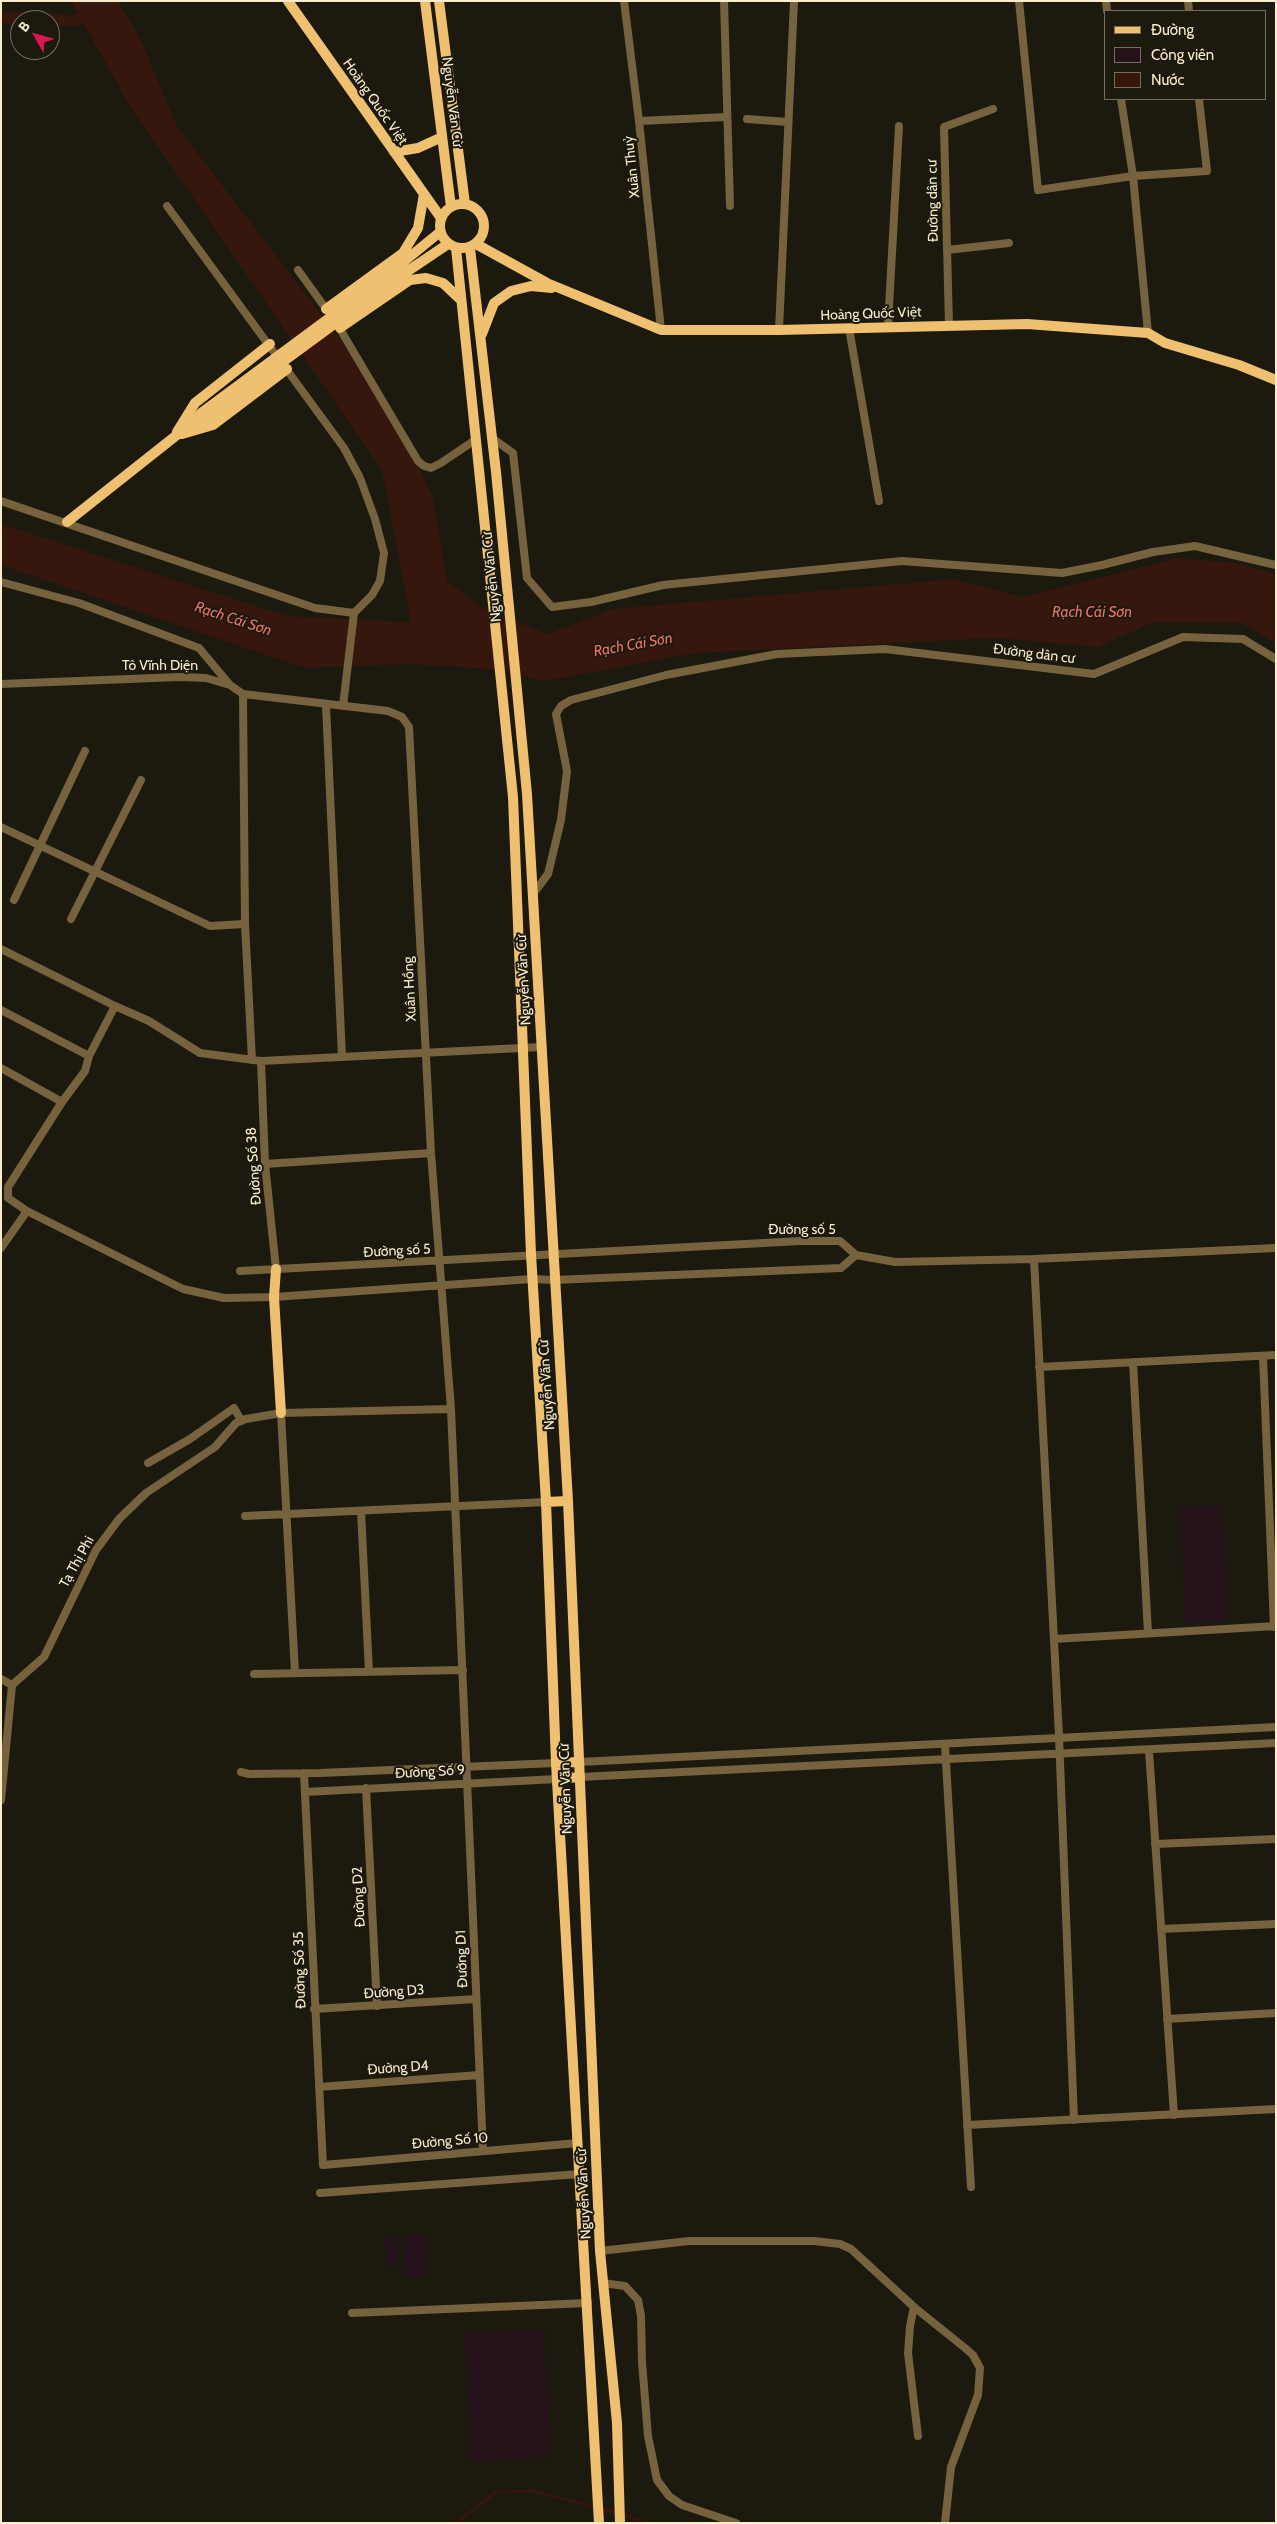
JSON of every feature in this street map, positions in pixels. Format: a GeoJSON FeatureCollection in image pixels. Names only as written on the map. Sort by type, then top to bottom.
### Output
{"type":"FeatureCollection","features":[{"type":"Feature","properties":{"kind":"main road","name":"Hoàng Quốc Việt"},"geometry":{"type":"LineString","coordinates":[[288,1],[441,218]]}},
{"type":"Feature","properties":{"kind":"main road","name":"Nguyễn Văn Cừ"},"geometry":{"type":"LineString","coordinates":[[425,1],[451,206]]}},
{"type":"Feature","properties":{"kind":"main road","name":"Nguyễn Văn Cừ"},"geometry":{"type":"LineString","coordinates":[[439,1],[465,204]]}},
{"type":"Feature","properties":{"kind":"main road"},"geometry":{"type":"LineString","coordinates":[[394,152],[418,148],[442,137]]}},
{"type":"Feature","properties":{"kind":"main road"},"geometry":{"type":"LineString","coordinates":[[326,308],[403,253],[418,228],[424,194]]}},
{"type":"Feature","properties":{"kind":"main road"},"geometry":{"type":"LineString","coordinates":[[67,522],[192,423],[205,419],[391,277],[440,232],[441,218],[451,206],[465,204],[473,206],[483,217],[484,232],[473,246],[452,246],[391,277]]}},
{"type":"Feature","properties":{"kind":"main road"},"geometry":{"type":"LineString","coordinates":[[440,232],[452,246]]}},
{"type":"Feature","properties":{"kind":"main road","name":"Nguyễn Văn Cừ"},"geometry":{"type":"LineString","coordinates":[[452,246],[461,300],[513,797],[532,1279],[546,1502],[556,1763],[599,2523]]}},
{"type":"Feature","properties":{"kind":"main road","name":"Hoàng Quốc Việt"},"geometry":{"type":"LineString","coordinates":[[473,246],[561,289],[661,330],[779,330],[1027,324],[1148,333],[1165,343],[1240,365],[1276,380]]}},
{"type":"Feature","properties":{"kind":"main road","name":"Nguyễn Văn Cừ"},"geometry":{"type":"LineString","coordinates":[[473,246],[480,340],[496,472],[527,794],[568,1501],[600,2251],[617,2423],[620,2523]]}},
{"type":"Feature","properties":{"kind":"main road"},"geometry":{"type":"LineString","coordinates":[[340,328],[410,280],[426,278],[442,283],[461,300]]}},
{"type":"Feature","properties":{"kind":"main road"},"geometry":{"type":"LineString","coordinates":[[480,340],[483,326],[494,304],[511,291],[531,286],[561,289]]}},
{"type":"Feature","properties":{"kind":"main road"},"geometry":{"type":"LineString","coordinates":[[174,437],[196,403],[270,344]]}},
{"type":"Feature","properties":{"kind":"main road"},"geometry":{"type":"LineString","coordinates":[[174,437],[213,425],[287,369]]}},
{"type":"Feature","properties":{"kind":"main road"},"geometry":{"type":"LineString","coordinates":[[276,1269],[274,1297],[280,1413]]}},
{"type":"Feature","properties":{"kind":"main road"},"geometry":{"type":"LineString","coordinates":[[546,1502],[568,1501]]}},
{"type":"Feature","properties":{"kind":"main road"},"geometry":{"type":"LineString","coordinates":[[556,1763],[579,1762]]}},
{"type":"Feature","properties":{"kind":"main road"},"geometry":{"type":"LineString","coordinates":[[557,1778],[580,1778]]}},
{"type":"Feature","properties":{"kind":"main road"},"geometry":{"type":"LineString","coordinates":[[578,2143],[596,2142]]}},
{"type":"Feature","properties":{"kind":"street","name":"Xuân Thuỷ"},"geometry":{"type":"LineString","coordinates":[[624,1],[661,330]]}},
{"type":"Feature","properties":{"kind":"street"},"geometry":{"type":"LineString","coordinates":[[724,1],[730,206]]}},
{"type":"Feature","properties":{"kind":"street"},"geometry":{"type":"LineString","coordinates":[[779,330],[794,1]]}},
{"type":"Feature","properties":{"kind":"street"},"geometry":{"type":"LineString","coordinates":[[1019,1],[1038,190],[1133,176],[1207,170],[1199,100]]}},
{"type":"Feature","properties":{"kind":"street"},"geometry":{"type":"LineString","coordinates":[[1121,100],[1133,176],[1148,333]]}},
{"type":"Feature","properties":{"kind":"street","name":"Đường dân cư"},"geometry":{"type":"LineString","coordinates":[[948,326],[944,127],[993,110]]}},
{"type":"Feature","properties":{"kind":"street"},"geometry":{"type":"LineString","coordinates":[[639,121],[727,117]]}},
{"type":"Feature","properties":{"kind":"street"},"geometry":{"type":"LineString","coordinates":[[747,119],[788,122]]}},
{"type":"Feature","properties":{"kind":"street"},"geometry":{"type":"LineString","coordinates":[[888,326],[899,126]]}},
{"type":"Feature","properties":{"kind":"street"},"geometry":{"type":"LineString","coordinates":[[167,206],[270,344],[344,448],[360,478],[375,519],[384,553],[380,581],[372,595],[354,613],[343,706]]}},
{"type":"Feature","properties":{"kind":"street"},"geometry":{"type":"LineString","coordinates":[[947,250],[1009,244]]}},
{"type":"Feature","properties":{"kind":"street"},"geometry":{"type":"LineString","coordinates":[[298,270],[340,328],[418,461],[424,466],[431,468],[475,440]]}},
{"type":"Feature","properties":{"kind":"street"},"geometry":{"type":"LineString","coordinates":[[849,328],[879,501]]}},
{"type":"Feature","properties":{"kind":"street"},"geometry":{"type":"LineString","coordinates":[[492,438],[513,453],[527,578],[552,607],[592,602],[662,585],[902,561],[1062,573],[1102,566],[1153,552],[1195,546],[1276,565]]}},
{"type":"Feature","properties":{"kind":"street"},"geometry":{"type":"LineString","coordinates":[[1,501],[315,608],[354,613]]}},
{"type":"Feature","properties":{"kind":"street"},"geometry":{"type":"LineString","coordinates":[[2,582],[79,602],[199,648],[230,685]]}},
{"type":"Feature","properties":{"kind":"street","name":"Đường dân cư"},"geometry":{"type":"LineString","coordinates":[[533,894],[548,874],[561,820],[567,771],[556,714],[561,706],[571,700],[666,675],[777,654],[885,648],[1094,674],[1183,636],[1243,639],[1276,659]]}},
{"type":"Feature","properties":{"kind":"street","name":"Tô Vĩnh Diện"},"geometry":{"type":"LineString","coordinates":[[1,684],[180,677],[206,678],[230,685],[243,694],[388,712],[402,717]]}},
{"type":"Feature","properties":{"kind":"street"},"geometry":{"type":"LineString","coordinates":[[243,694],[245,924],[252,1060]]}},
{"type":"Feature","properties":{"kind":"street"},"geometry":{"type":"LineString","coordinates":[[326,705],[342,1057]]}},
{"type":"Feature","properties":{"kind":"street","name":"Xuân Hồng"},"geometry":{"type":"LineString","coordinates":[[402,717],[409,727],[431,1153],[443,1286],[455,1506]]}},
{"type":"Feature","properties":{"kind":"street"},"geometry":{"type":"LineString","coordinates":[[14,900],[85,751]]}},
{"type":"Feature","properties":{"kind":"street"},"geometry":{"type":"LineString","coordinates":[[71,919],[140,780]]}},
{"type":"Feature","properties":{"kind":"street"},"geometry":{"type":"LineString","coordinates":[[1,826],[93,872],[210,926],[245,924]]}},
{"type":"Feature","properties":{"kind":"street"},"geometry":{"type":"LineString","coordinates":[[1,949],[149,1021],[200,1053],[261,1062],[541,1047]]}},
{"type":"Feature","properties":{"kind":"street"},"geometry":{"type":"LineString","coordinates":[[115,1006],[89,1056],[85,1071],[62,1102],[8,1188],[8,1198],[27,1211],[183,1289],[224,1298],[274,1297],[532,1279],[554,1280],[841,1268],[856,1255],[894,1262],[1034,1259],[1276,1248]]}},
{"type":"Feature","properties":{"kind":"street"},"geometry":{"type":"LineString","coordinates":[[1,1010],[89,1056]]}},
{"type":"Feature","properties":{"kind":"street","name":"Đường Số 38"},"geometry":{"type":"LineString","coordinates":[[261,1062],[265,1164],[276,1269]]}},
{"type":"Feature","properties":{"kind":"street"},"geometry":{"type":"LineString","coordinates":[[1,1068],[62,1102]]}},
{"type":"Feature","properties":{"kind":"street"},"geometry":{"type":"LineString","coordinates":[[265,1164],[431,1153]]}},
{"type":"Feature","properties":{"kind":"street"},"geometry":{"type":"LineString","coordinates":[[1,1248],[27,1211]]}},
{"type":"Feature","properties":{"kind":"street","name":"Đường số 5"},"geometry":{"type":"LineString","coordinates":[[240,1271],[801,1241],[840,1241],[856,1255]]}},
{"type":"Feature","properties":{"kind":"street"},"geometry":{"type":"LineString","coordinates":[[1034,1259],[1060,1754],[1074,2120]]}},
{"type":"Feature","properties":{"kind":"street"},"geometry":{"type":"LineString","coordinates":[[1039,1367],[1276,1355]]}},
{"type":"Feature","properties":{"kind":"street"},"geometry":{"type":"LineString","coordinates":[[1054,1639],[1275,1626],[1263,1356]]}},
{"type":"Feature","properties":{"kind":"street"},"geometry":{"type":"LineString","coordinates":[[1133,1362],[1148,1633]]}},
{"type":"Feature","properties":{"kind":"street"},"geometry":{"type":"LineString","coordinates":[[148,1463],[190,1440],[234,1408],[241,1420],[280,1413],[451,1409]]}},
{"type":"Feature","properties":{"kind":"street"},"geometry":{"type":"LineString","coordinates":[[280,1413],[295,1673]]}},
{"type":"Feature","properties":{"kind":"street","name":"Tạ Thị Phi"},"geometry":{"type":"LineString","coordinates":[[12,1685],[44,1657],[88,1565],[119,1519],[146,1493],[219,1444],[232,1427],[241,1420]]}},
{"type":"Feature","properties":{"kind":"street"},"geometry":{"type":"LineString","coordinates":[[245,1516],[546,1502]]}},
{"type":"Feature","properties":{"kind":"street","name":"Đường D1"},"geometry":{"type":"LineString","coordinates":[[455,1506],[469,1783],[483,2151]]}},
{"type":"Feature","properties":{"kind":"street"},"geometry":{"type":"LineString","coordinates":[[361,1511],[369,1672]]}},
{"type":"Feature","properties":{"kind":"street"},"geometry":{"type":"LineString","coordinates":[[254,1674],[463,1670]]}},
{"type":"Feature","properties":{"kind":"street"},"geometry":{"type":"LineString","coordinates":[[1,1679],[12,1685],[1,1800]]}},
{"type":"Feature","properties":{"kind":"street"},"geometry":{"type":"LineString","coordinates":[[579,1762],[945,1744],[1059,1736],[1276,1727]]}},
{"type":"Feature","properties":{"kind":"street"},"geometry":{"type":"LineString","coordinates":[[580,1778],[946,1759],[1149,1751],[1276,1743]]}},
{"type":"Feature","properties":{"kind":"street"},"geometry":{"type":"LineString","coordinates":[[945,1744],[971,2187]]}},
{"type":"Feature","properties":{"kind":"street"},"geometry":{"type":"LineString","coordinates":[[1149,1751],[1174,2114]]}},
{"type":"Feature","properties":{"kind":"street"},"geometry":{"type":"LineString","coordinates":[[241,1772],[249,1774],[304,1773],[556,1763]]}},
{"type":"Feature","properties":{"kind":"street","name":"Đường Số 35"},"geometry":{"type":"LineString","coordinates":[[304,1773],[323,2165]]}},
{"type":"Feature","properties":{"kind":"street","name":"Đường Số 9"},"geometry":{"type":"LineString","coordinates":[[305,1792],[557,1778]]}},
{"type":"Feature","properties":{"kind":"street","name":"Đường D2"},"geometry":{"type":"LineString","coordinates":[[366,1788],[377,2006]]}},
{"type":"Feature","properties":{"kind":"street"},"geometry":{"type":"LineString","coordinates":[[1155,1844],[1276,1839]]}},
{"type":"Feature","properties":{"kind":"street"},"geometry":{"type":"LineString","coordinates":[[1161,1930],[1276,1924]]}},
{"type":"Feature","properties":{"kind":"street","name":"Đường D3"},"geometry":{"type":"LineString","coordinates":[[314,2010],[476,1999]]}},
{"type":"Feature","properties":{"kind":"street"},"geometry":{"type":"LineString","coordinates":[[1167,2019],[1276,2013]]}},
{"type":"Feature","properties":{"kind":"street","name":"Đường D4"},"geometry":{"type":"LineString","coordinates":[[319,2087],[479,2075]]}},
{"type":"Feature","properties":{"kind":"street"},"geometry":{"type":"LineString","coordinates":[[967,2125],[1276,2109]]}},
{"type":"Feature","properties":{"kind":"street","name":"Đường Số 10"},"geometry":{"type":"LineString","coordinates":[[323,2165],[578,2143]]}},
{"type":"Feature","properties":{"kind":"street"},"geometry":{"type":"LineString","coordinates":[[320,2193],[580,2174]]}},
{"type":"Feature","properties":{"kind":"street"},"geometry":{"type":"LineString","coordinates":[[600,2251],[689,2241],[830,2242],[851,2249],[914,2307],[973,2355],[980,2368],[978,2395],[951,2467],[945,2523]]}},
{"type":"Feature","properties":{"kind":"street"},"geometry":{"type":"LineString","coordinates":[[603,2283],[624,2286],[638,2300],[642,2316],[642,2362],[648,2436],[657,2480],[669,2496],[682,2505],[736,2523]]}},
{"type":"Feature","properties":{"kind":"street"},"geometry":{"type":"LineString","coordinates":[[352,2313],[588,2303]]}},
{"type":"Feature","properties":{"kind":"street"},"geometry":{"type":"LineString","coordinates":[[914,2307],[910,2326],[908,2353],[918,2436]]}},
{"type":"Feature","properties":{"kind":"green space"},"geometry":{"type":"Polygon","coordinates":[[[1221,1505],[1227,1621],[1186,1623],[1180,1507],[1221,1505]]]}},
{"type":"Feature","properties":{"kind":"green space"},"geometry":{"type":"Polygon","coordinates":[[[424,2234],[427,2276],[405,2277],[403,2235],[424,2234]]]}},
{"type":"Feature","properties":{"kind":"green space"},"geometry":{"type":"Polygon","coordinates":[[[397,2238],[398,2264],[385,2265],[384,2239],[397,2238]]]}},
{"type":"Feature","properties":{"kind":"green space"},"geometry":{"type":"Polygon","coordinates":[[[544,2329],[550,2456],[471,2461],[465,2333],[544,2329]]]}},
{"type":"Feature","properties":{"kind":"water","name":"Rạch Cái Sơn"},"geometry":{"type":"Polygon","coordinates":[[[71,1],[118,1],[140,38],[177,126],[391,406],[433,498],[447,581],[483,608],[548,634],[612,609],[955,579],[1021,597],[1177,558],[1236,563],[1276,574],[1276,643],[1241,623],[1154,622],[1098,647],[996,638],[696,653],[546,681],[489,669],[409,664],[304,668],[1,565],[1,524],[287,616],[411,622],[382,470],[131,108],[71,1]]]}},
{"type":"Feature","properties":{"kind":"waterway"},"geometry":{"type":"LineString","coordinates":[[1,17],[73,21],[79,19]]}},
{"type":"Feature","properties":{"kind":"waterway"},"geometry":{"type":"LineString","coordinates":[[456,2523],[496,2492],[533,2491],[595,2507]]}},
{"type":"Feature","properties":{"kind":"waterway"},"geometry":{"type":"LineString","coordinates":[[601,2509],[617,2513]]}},
{"type":"Feature","properties":{"kind":"waterway"},"geometry":{"type":"LineString","coordinates":[[623,2515],[648,2523]]}}]}
